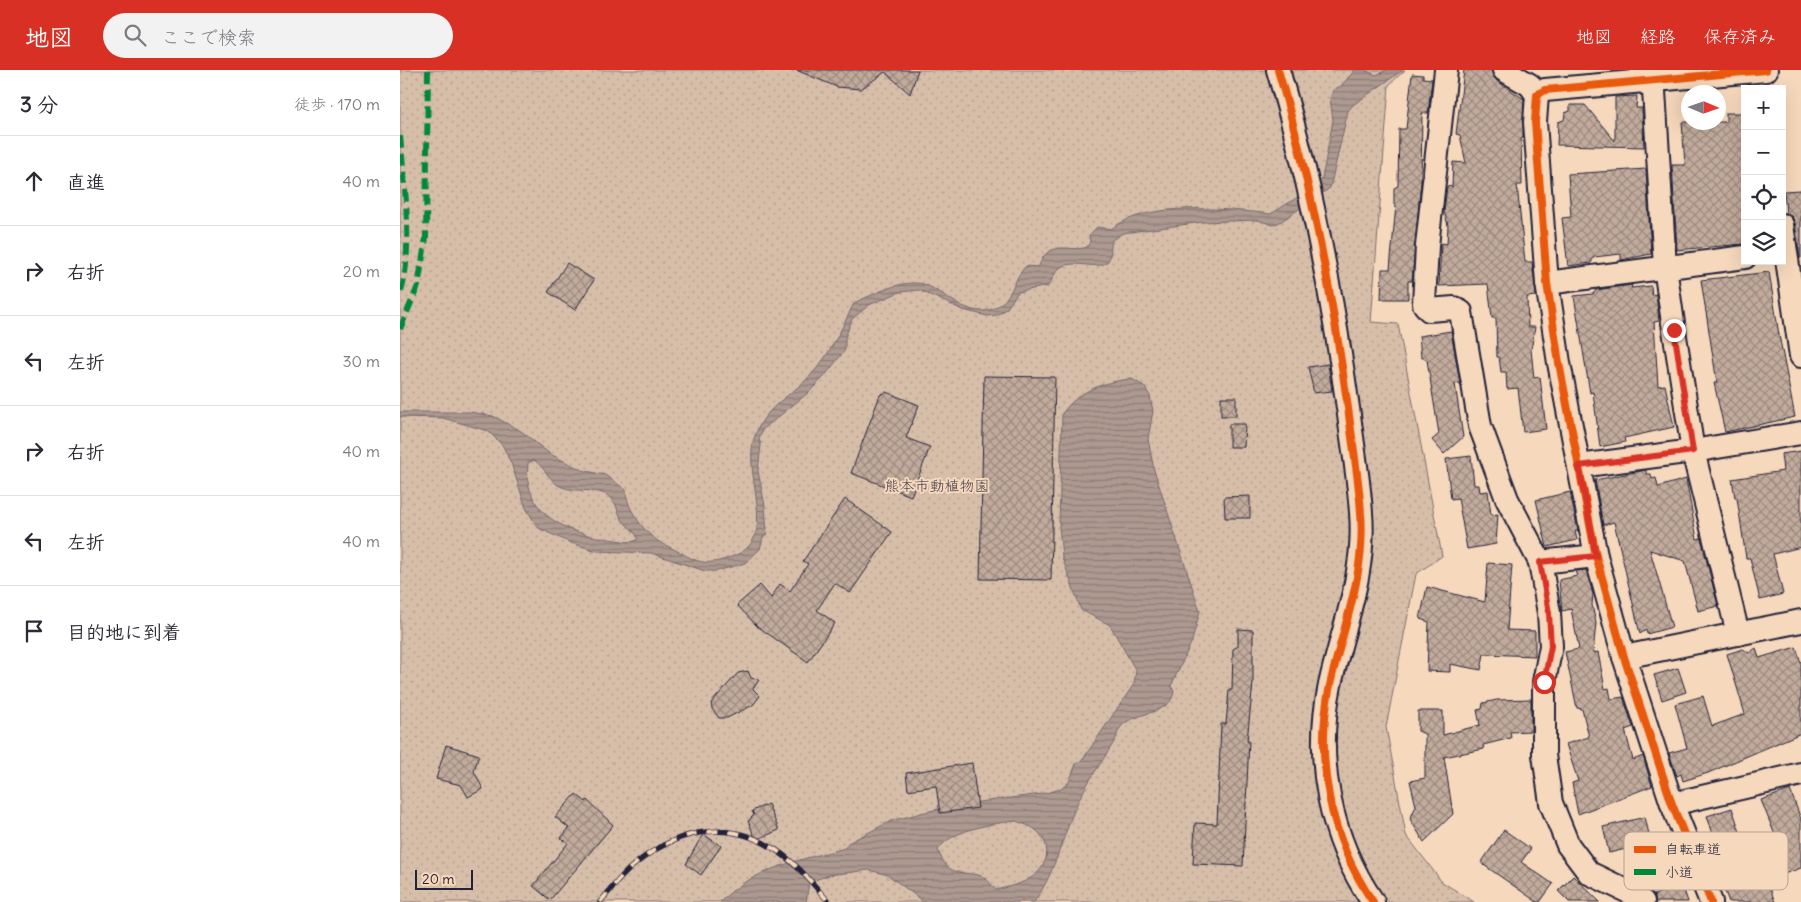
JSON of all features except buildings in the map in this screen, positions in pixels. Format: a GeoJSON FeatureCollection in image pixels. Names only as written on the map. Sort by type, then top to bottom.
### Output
{"type":"FeatureCollection","features":[{"type":"Feature","properties":{"kind":"street"},"geometry":{"type":"LineString","coordinates":[[1278,70],[1298,139],[1330,298],[1342,362],[1362,514],[1357,588],[1330,686],[1325,720],[1325,758],[1329,802],[1343,849],[1373,902]]}},
{"type":"Feature","properties":{"kind":"street"},"geometry":{"type":"LineString","coordinates":[[1446,70],[1427,246],[1424,304],[1429,310],[1454,308],[1461,312],[1480,426],[1507,499],[1540,562],[1549,613],[1551,646],[1544,682],[1544,755],[1551,803],[1568,845],[1589,873],[1624,890]]}},
{"type":"Feature","properties":{"kind":"street"},"geometry":{"type":"LineString","coordinates":[[1504,70],[1530,85],[1537,95],[1535,122],[1547,283],[1559,363],[1596,556],[1624,657],[1672,804],[1683,832]]}},
{"type":"Feature","properties":{"kind":"street"},"geometry":{"type":"LineString","coordinates":[[1537,95],[1545,90],[1643,75],[1766,70]]}},
{"type":"Feature","properties":{"kind":"street"},"geometry":{"type":"LineString","coordinates":[[1772,70],[1773,85]]}},
{"type":"Feature","properties":{"kind":"street"},"geometry":{"type":"LineString","coordinates":[[1643,75],[1654,91],[1665,267],[1693,451],[1738,634]]}},
{"type":"Feature","properties":{"kind":"street"},"geometry":{"type":"LineString","coordinates":[[1789,251],[1801,356]]}},
{"type":"Feature","properties":{"kind":"street"},"geometry":{"type":"LineString","coordinates":[[1547,283],[1741,258]]}},
{"type":"Feature","properties":{"kind":"street"},"geometry":{"type":"LineString","coordinates":[[1579,466],[1693,451],[1801,433]]}},
{"type":"Feature","properties":{"kind":"street"},"geometry":{"type":"LineString","coordinates":[[1540,562],[1596,556]]}},
{"type":"Feature","properties":{"kind":"street"},"geometry":{"type":"LineString","coordinates":[[1624,657],[1801,622]]}},
{"type":"Feature","properties":{"kind":"street"},"geometry":{"type":"LineString","coordinates":[[1672,804],[1801,774]]}},
{"type":"Feature","properties":{"kind":"street"},"geometry":{"type":"LineString","coordinates":[[1625,890],[1635,895],[1642,902]]}},
{"type":"Feature","properties":{"kind":"street"},"geometry":{"type":"LineString","coordinates":[[1706,890],[1711,902]]}},
{"type":"Feature","properties":{"kind":"green space","name":"熊本市動植物園"},"geometry":{"type":"Polygon","coordinates":[[[400,70],[1405,70],[1389,85],[1371,322],[1398,324],[1442,556],[1416,574],[1386,727],[1406,835],[1442,882],[1474,902],[400,902],[400,70]]]}},
{"type":"Feature","properties":{"kind":"shaded area"},"geometry":{"type":"Polygon","coordinates":[[[1355,70],[1364,70],[1376,75],[1387,70],[1403,70],[1353,105],[1348,111],[1330,188],[1280,222],[1273,225],[1258,220],[1203,222],[1123,233],[1112,240],[1110,257],[1107,262],[1098,265],[1073,264],[1061,267],[1048,286],[1018,292],[1007,308],[997,315],[987,316],[963,310],[919,290],[900,292],[869,305],[852,319],[845,338],[845,350],[824,377],[808,393],[762,430],[759,439],[761,445],[758,471],[765,506],[767,534],[763,537],[760,549],[745,563],[717,571],[705,571],[651,553],[597,551],[571,543],[540,529],[535,523],[526,508],[511,463],[503,446],[488,431],[443,418],[400,417],[400,412],[470,412],[493,416],[521,431],[550,454],[582,470],[605,475],[626,490],[633,513],[650,535],[657,540],[698,561],[713,562],[724,560],[736,555],[749,546],[756,533],[758,518],[752,448],[761,423],[773,408],[817,368],[834,342],[853,305],[858,301],[893,286],[916,283],[926,285],[967,308],[978,311],[989,310],[1005,300],[1026,266],[1038,267],[1045,254],[1052,250],[1087,247],[1090,242],[1089,235],[1097,227],[1111,229],[1127,220],[1166,210],[1211,209],[1271,214],[1317,185],[1322,179],[1333,120],[1330,98],[1333,90],[1341,86],[1355,70]],[[534,460],[528,463],[528,482],[533,497],[541,510],[553,520],[567,528],[599,537],[628,542],[638,539],[621,518],[613,500],[608,495],[594,491],[565,488],[558,485],[534,460]]]}},
{"type":"Feature","properties":{"kind":"shaded area"},"geometry":{"type":"Polygon","coordinates":[[[1132,379],[1144,386],[1150,396],[1153,411],[1148,439],[1154,470],[1200,611],[1192,641],[1171,686],[1174,691],[1172,699],[1159,709],[1133,719],[1120,728],[1115,740],[1078,802],[1052,870],[1034,902],[924,902],[888,875],[869,870],[829,875],[809,882],[806,902],[720,902],[733,890],[762,873],[795,861],[845,848],[848,843],[891,821],[956,805],[1042,794],[1061,789],[1069,782],[1076,764],[1083,759],[1134,684],[1136,671],[1110,625],[1081,610],[1062,557],[1059,526],[1062,414],[1075,399],[1084,393],[1102,385],[1132,379]],[[1016,821],[973,829],[962,833],[952,837],[938,850],[946,865],[951,869],[961,873],[982,876],[996,890],[1017,884],[1029,879],[1040,870],[1044,864],[1047,851],[1042,837],[1037,831],[1030,826],[1016,821]]]}},
{"type":"Feature","properties":{"kind":"railway"},"geometry":{"type":"LineString","coordinates":[[600,902],[625,873],[649,854],[683,837],[718,831],[753,838],[779,852],[802,872],[829,902]]}},
{"type":"Feature","properties":{"kind":"marked path"},"geometry":{"type":"LineString","coordinates":[[400,329],[418,286],[426,238],[428,70]]}},
{"type":"Feature","properties":{"kind":"marked path"},"geometry":{"type":"LineString","coordinates":[[400,136],[407,216],[406,259],[400,295]]}},
{"type":"Feature","properties":{"kind":"cycle path"},"geometry":{"type":"LineString","coordinates":[[1278,70],[1301,155],[1320,241],[1343,371],[1359,488],[1362,535],[1360,557],[1352,600],[1330,685],[1325,713],[1324,742],[1329,798],[1336,825],[1358,878],[1373,902]]}},
{"type":"Feature","properties":{"kind":"cycle path"},"geometry":{"type":"LineString","coordinates":[[1683,832],[1672,804],[1624,657],[1596,556],[1559,363],[1547,283],[1535,122],[1537,95],[1545,90],[1766,70]]}},
{"type":"Feature","properties":{"kind":"cycle path"},"geometry":{"type":"LineString","coordinates":[[1706,890],[1711,902]]}},
{"type":"Feature","properties":{"kind":"route"},"geometry":{"type":"LineString","coordinates":[[1544,682],[1551,646],[1549,613],[1540,562],[1596,556],[1579,466],[1693,451],[1674,330]]}}]}
